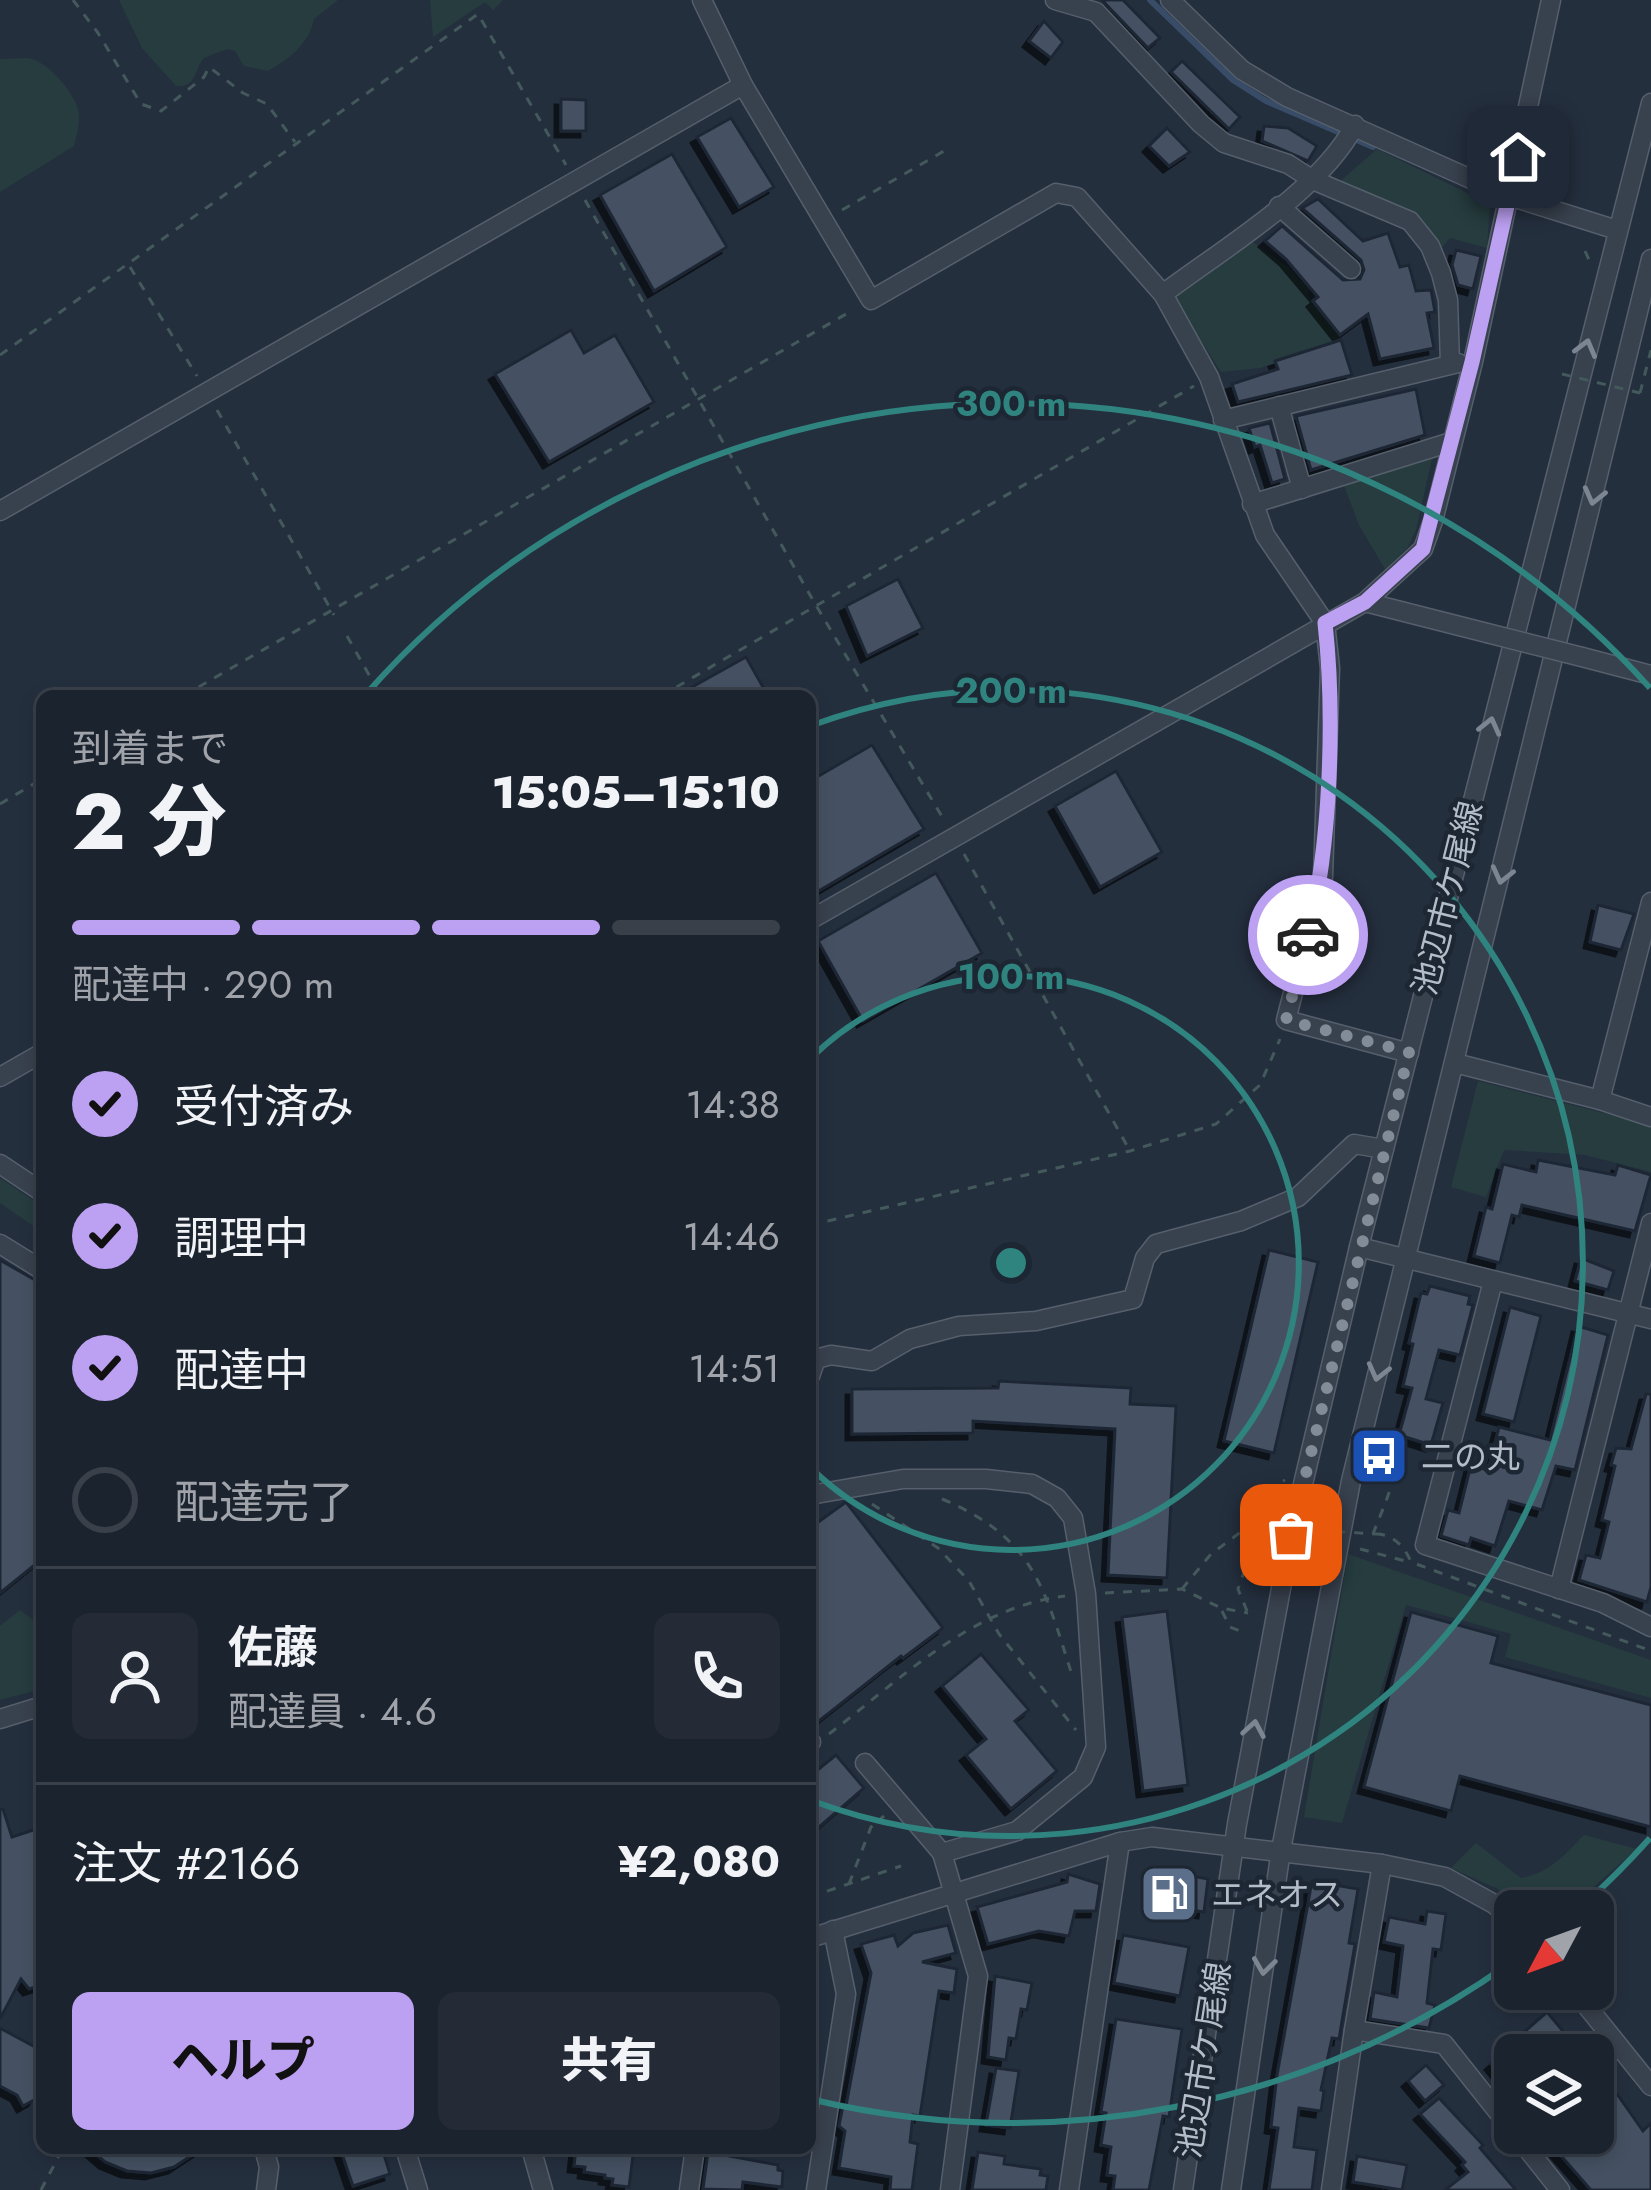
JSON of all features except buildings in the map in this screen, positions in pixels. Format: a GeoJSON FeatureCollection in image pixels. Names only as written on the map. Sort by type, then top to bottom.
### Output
{"type":"FeatureCollection","features":[{"type":"Feature","properties":{"kind":"street"},"geometry":{"type":"LineString","coordinates":[[702,0],[743,85],[871,300],[1056,193],[1077,197],[1163,294],[1209,377],[1265,536],[1325,623],[1330,668],[1323,877],[1286,1020],[1409,1052]]}},
{"type":"Feature","properties":{"kind":"street"},"geometry":{"type":"LineString","coordinates":[[1055,0],[1096,12],[1224,143],[1288,164],[1313,180],[1410,221],[1430,246],[1448,300],[1450,364]]}},
{"type":"Feature","properties":{"kind":"street"},"geometry":{"type":"LineString","coordinates":[[1170,0],[1242,70],[1287,97],[1510,196],[1617,230]]}},
{"type":"Feature","properties":{"kind":"street"},"geometry":{"type":"LineString","coordinates":[[816,917],[1365,602],[1423,549],[1472,362],[1551,0]]}},
{"type":"Feature","properties":{"kind":"street"},"geometry":{"type":"LineString","coordinates":[[0,511],[743,85]]}},
{"type":"Feature","properties":{"kind":"street","name":"池辺市ケ尾線"},"geometry":{"type":"LineString","coordinates":[[1183,2190],[1234,1844],[1291,1535],[1359,1247],[1650,103]]}},
{"type":"Feature","properties":{"kind":"street"},"geometry":{"type":"LineString","coordinates":[[1163,294],[1313,180],[1342,150],[1355,125]]}},
{"type":"Feature","properties":{"kind":"street"},"geometry":{"type":"LineString","coordinates":[[1279,206],[1351,269]]}},
{"type":"Feature","properties":{"kind":"street","name":"池辺市ケ尾線"},"geometry":{"type":"LineString","coordinates":[[1231,2190],[1281,1850],[1351,1481],[1651,260]]}},
{"type":"Feature","properties":{"kind":"street"},"geometry":{"type":"LineString","coordinates":[[1223,419],[1472,362]]}},
{"type":"Feature","properties":{"kind":"street"},"geometry":{"type":"LineString","coordinates":[[1279,406],[1302,489]]}},
{"type":"Feature","properties":{"kind":"street"},"geometry":{"type":"LineString","coordinates":[[1252,504],[1451,442]]}},
{"type":"Feature","properties":{"kind":"street"},"geometry":{"type":"LineString","coordinates":[[1365,602],[1651,675]]}},
{"type":"Feature","properties":{"kind":"street"},"geometry":{"type":"LineString","coordinates":[[1600,1100],[1647,936],[1651,902]]}},
{"type":"Feature","properties":{"kind":"street"},"geometry":{"type":"LineString","coordinates":[[0,1077],[36,1056]]}},
{"type":"Feature","properties":{"kind":"street"},"geometry":{"type":"LineString","coordinates":[[1455,1064],[1600,1100],[1651,1118]]}},
{"type":"Feature","properties":{"kind":"street"},"geometry":{"type":"LineString","coordinates":[[816,1359],[831,1355],[872,1361],[910,1339],[959,1326],[1036,1321],[1133,1299],[1145,1258],[1156,1244],[1240,1221],[1298,1197],[1354,1144],[1384,1149]]}},
{"type":"Feature","properties":{"kind":"street"},"geometry":{"type":"LineString","coordinates":[[0,1163],[36,1188]]}},
{"type":"Feature","properties":{"kind":"street"},"geometry":{"type":"LineString","coordinates":[[1559,1589],[1651,1223]]}},
{"type":"Feature","properties":{"kind":"street"},"geometry":{"type":"LineString","coordinates":[[0,1244],[36,1266]]}},
{"type":"Feature","properties":{"kind":"street"},"geometry":{"type":"LineString","coordinates":[[1359,1247],[1651,1319]]}},
{"type":"Feature","properties":{"kind":"street"},"geometry":{"type":"LineString","coordinates":[[1492,1281],[1425,1545],[1603,1603],[1651,1627]]}},
{"type":"Feature","properties":{"kind":"street"},"geometry":{"type":"LineString","coordinates":[[816,1494],[924,1479],[986,1479],[1032,1484],[1057,1498],[1073,1518],[1086,1594],[1096,1748],[1083,1777],[1017,1832],[942,1853]]}},
{"type":"Feature","properties":{"kind":"street"},"geometry":{"type":"LineString","coordinates":[[0,1718],[36,1708]]}},
{"type":"Feature","properties":{"kind":"street"},"geometry":{"type":"LineString","coordinates":[[865,1763],[942,1853],[978,1976],[950,2190]]}},
{"type":"Feature","properties":{"kind":"street"},"geometry":{"type":"LineString","coordinates":[[816,1936],[1120,1842],[1178,1838],[1382,1864],[1445,1877],[1494,1904]]}},
{"type":"Feature","properties":{"kind":"street"},"geometry":{"type":"LineString","coordinates":[[1069,2190],[1120,1842]]}},
{"type":"Feature","properties":{"kind":"street"},"geometry":{"type":"LineString","coordinates":[[1333,2190],[1382,1864]]}},
{"type":"Feature","properties":{"kind":"street"},"geometry":{"type":"LineString","coordinates":[[816,2190],[846,1994],[833,1930]]}},
{"type":"Feature","properties":{"kind":"street"},"geometry":{"type":"LineString","coordinates":[[1590,2010],[1651,2086]]}},
{"type":"Feature","properties":{"kind":"street"},"geometry":{"type":"LineString","coordinates":[[1354,2030],[1444,2044],[1560,2190]]}},
{"type":"Feature","properties":{"kind":"street"},"geometry":{"type":"LineString","coordinates":[[266,2154],[266,2190]]}},
{"type":"Feature","properties":{"kind":"street"},"geometry":{"type":"LineString","coordinates":[[407,2154],[418,2190]]}},
{"type":"Feature","properties":{"kind":"street"},"geometry":{"type":"LineString","coordinates":[[533,2154],[543,2190]]}},
{"type":"Feature","properties":{"kind":"street"},"geometry":{"type":"LineString","coordinates":[[689,2190],[694,2154]]}},
{"type":"Feature","properties":{"kind":"path"},"geometry":{"type":"LineString","coordinates":[[74,0],[140,104],[160,111],[209,68],[267,104],[296,144]]}},
{"type":"Feature","properties":{"kind":"path"},"geometry":{"type":"LineString","coordinates":[[0,355],[478,14],[1130,1151]]}},
{"type":"Feature","properties":{"kind":"path"},"geometry":{"type":"LineString","coordinates":[[824,221],[944,151]]}},
{"type":"Feature","properties":{"kind":"path"},"geometry":{"type":"LineString","coordinates":[[1586,251],[1591,259]]}},
{"type":"Feature","properties":{"kind":"path"},"geometry":{"type":"LineString","coordinates":[[129,265],[332,612]]}},
{"type":"Feature","properties":{"kind":"path"},"geometry":{"type":"LineString","coordinates":[[194,690],[871,300]]}},
{"type":"Feature","properties":{"kind":"path"},"geometry":{"type":"LineString","coordinates":[[1562,374],[1640,393],[1651,350]]}},
{"type":"Feature","properties":{"kind":"path"},"geometry":{"type":"LineString","coordinates":[[673,690],[1209,377]]}},
{"type":"Feature","properties":{"kind":"path"},"geometry":{"type":"LineString","coordinates":[[347,636],[378,690]]}},
{"type":"Feature","properties":{"kind":"path"},"geometry":{"type":"LineString","coordinates":[[0,804],[36,783]]}},
{"type":"Feature","properties":{"kind":"path"},"geometry":{"type":"LineString","coordinates":[[816,1224],[1130,1151],[1216,1124],[1260,1084],[1286,1020]]}},
{"type":"Feature","properties":{"kind":"path"},"geometry":{"type":"LineString","coordinates":[[1375,1534],[1395,1473],[1390,1436]]}},
{"type":"Feature","properties":{"kind":"path"},"geometry":{"type":"LineString","coordinates":[[816,1740],[961,1634],[1005,1609],[1047,1598],[1182,1589],[1221,1608],[1248,1613],[1238,1589],[1256,1527],[1276,1485],[1286,1479]]}},
{"type":"Feature","properties":{"kind":"path"},"geometry":{"type":"LineString","coordinates":[[855,1486],[871,1504],[938,1549],[969,1580],[990,1618],[1077,1731],[1077,1724]]}},
{"type":"Feature","properties":{"kind":"path"},"geometry":{"type":"LineString","coordinates":[[935,1496],[1001,1530],[1040,1578],[1073,1680]]}},
{"type":"Feature","properties":{"kind":"path"},"geometry":{"type":"LineString","coordinates":[[1182,1589],[1211,1554],[1249,1526],[1387,1534],[1411,1562]]}},
{"type":"Feature","properties":{"kind":"path"},"geometry":{"type":"LineString","coordinates":[[1354,1547],[1411,1562],[1651,1652]]}},
{"type":"Feature","properties":{"kind":"path"},"geometry":{"type":"LineString","coordinates":[[1221,1608],[1230,1627],[1245,1633]]}},
{"type":"Feature","properties":{"kind":"path"},"geometry":{"type":"LineString","coordinates":[[849,1884],[871,1828],[898,1802]]}},
{"type":"Feature","properties":{"kind":"path"},"geometry":{"type":"LineString","coordinates":[[816,1895],[901,1866]]}},
{"type":"Feature","properties":{"kind":"path"},"geometry":{"type":"LineString","coordinates":[[41,2190],[60,2154]]}},
{"type":"Feature","properties":{"kind":"green space"},"geometry":{"type":"Polygon","coordinates":[[[119,0],[338,0],[314,19],[297,50],[268,71],[244,66],[235,51],[227,49],[204,58],[188,84],[176,86],[142,48],[119,0]]]}},
{"type":"Feature","properties":{"kind":"green space"},"geometry":{"type":"Polygon","coordinates":[[[430,0],[503,0],[493,10],[485,2],[433,37],[430,0]]]}},
{"type":"Feature","properties":{"kind":"green space"},"geometry":{"type":"Polygon","coordinates":[[[28,58],[50,70],[69,91],[78,111],[78,131],[74,146],[0,192],[0,59],[28,58]]]}},
{"type":"Feature","properties":{"kind":"green space"},"geometry":{"type":"Polygon","coordinates":[[[1377,149],[1490,204],[1487,248],[1450,238],[1439,251],[1337,184],[1377,149]]]}},
{"type":"Feature","properties":{"kind":"green space"},"geometry":{"type":"Polygon","coordinates":[[[1250,240],[1310,290],[1307,294],[1342,341],[1260,368],[1221,372],[1176,302],[1178,293],[1250,240]]]}},
{"type":"Feature","properties":{"kind":"green space"},"geometry":{"type":"Polygon","coordinates":[[[1427,453],[1432,458],[1416,530],[1408,547],[1385,569],[1359,525],[1343,483],[1427,453]]]}},
{"type":"Feature","properties":{"kind":"green space"},"geometry":{"type":"Polygon","coordinates":[[[1478,1081],[1651,1125],[1651,1172],[1585,1155],[1504,1150],[1486,1197],[1451,1187],[1478,1081]]]}},
{"type":"Feature","properties":{"kind":"green space"},"geometry":{"type":"Polygon","coordinates":[[[0,1178],[36,1202],[36,1228],[0,1203],[0,1178]]]}},
{"type":"Feature","properties":{"kind":"green space"},"geometry":{"type":"Polygon","coordinates":[[[1348,1554],[1651,1660],[1651,1698],[1505,1657],[1511,1634],[1406,1605],[1342,1823],[1304,1817],[1348,1554]]]}},
{"type":"Feature","properties":{"kind":"green space"},"geometry":{"type":"Polygon","coordinates":[[[20,1610],[36,1622],[36,1691],[0,1700],[0,1626],[20,1610]]]}},
{"type":"Feature","properties":{"kind":"green space"},"geometry":{"type":"Polygon","coordinates":[[[1584,1835],[1637,1849],[1590,1890],[1499,1890],[1451,1868],[1476,1843],[1521,1878],[1556,1862],[1584,1835]]]}},
{"type":"Feature","properties":{"kind":"waterway"},"geometry":{"type":"LineString","coordinates":[[1150,0],[1233,80],[1266,101],[1373,147]]}},
{"type":"Feature","properties":{"kind":"way so far"},"geometry":{"type":"LineString","coordinates":[[1291,1535],[1409,1052],[1286,1020],[1308,935]]}},
{"type":"Feature","properties":{"kind":"place","name":"二の丸"},"geometry":{"type":"Point","coordinates":[1379,1456]}},
{"type":"Feature","properties":{"kind":"place","name":"エネオス"},"geometry":{"type":"Point","coordinates":[1169,1894]}},
{"type":"Feature","properties":{"kind":"route"},"geometry":{"type":"LineString","coordinates":[[1308,935],[1323,877],[1330,668],[1325,623],[1365,602],[1423,549],[1518,157]]}}]}
